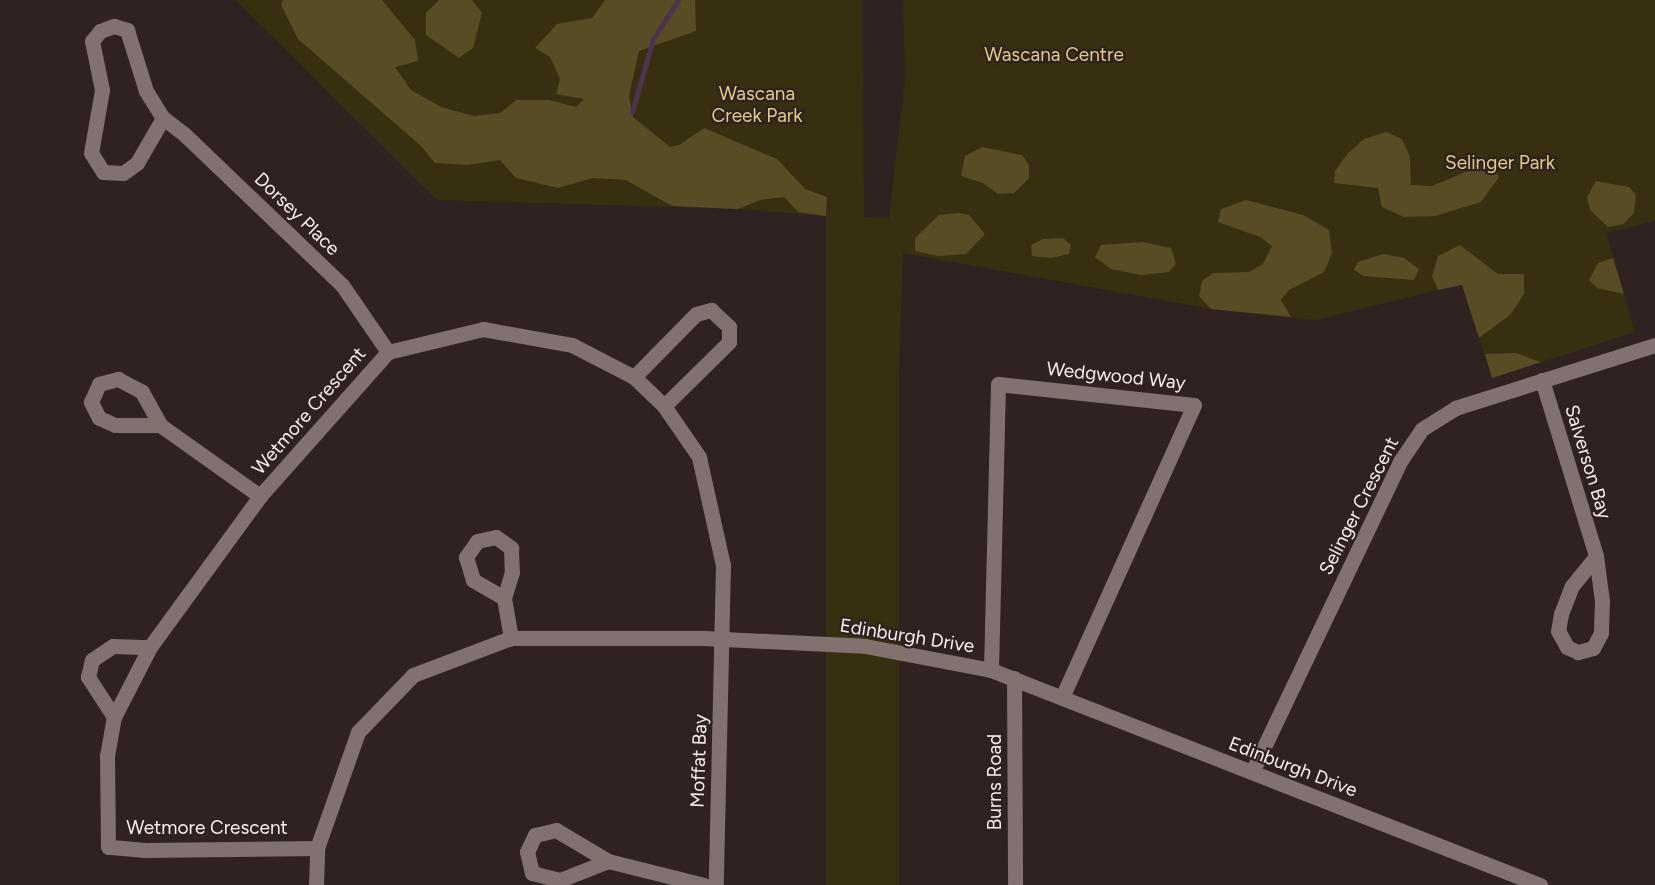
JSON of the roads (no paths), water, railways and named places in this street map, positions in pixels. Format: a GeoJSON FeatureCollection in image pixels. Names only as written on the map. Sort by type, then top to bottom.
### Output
{"type":"FeatureCollection","features":[{"type":"Feature","properties":{"kind":"street","name":"Dorsey Place"},"geometry":{"type":"LineString","coordinates":[[163,118],[137,163],[123,173],[103,172],[91,153],[102,90],[92,41],[100,31],[114,26],[128,30],[146,91],[163,118],[184,134],[342,285],[388,352]]}},
{"type":"Feature","properties":{"kind":"street"},"geometry":{"type":"LineString","coordinates":[[634,377],[696,314],[711,310],[729,327],[729,342],[664,406]]}},
{"type":"Feature","properties":{"kind":"street","name":"Wetmore Crescent"},"geometry":{"type":"LineString","coordinates":[[317,848],[145,850],[108,847],[107,756],[114,716],[150,647],[260,496],[388,352],[483,329],[572,345],[634,377],[664,406],[699,457],[723,565],[723,639]]}},
{"type":"Feature","properties":{"kind":"street","name":"Selinger Crescent"},"geometry":{"type":"LineString","coordinates":[[1252,772],[1401,460],[1422,429],[1455,408],[1655,345]]}},
{"type":"Feature","properties":{"kind":"street","name":"Salverson Bay"},"geometry":{"type":"LineString","coordinates":[[1542,380],[1596,556],[1602,602],[1601,634],[1593,648],[1578,652],[1567,647],[1558,632],[1561,614],[1572,586],[1596,556]]}},
{"type":"Feature","properties":{"kind":"street","name":"Wedgwood Way"},"geometry":{"type":"LineString","coordinates":[[991,670],[998,384],[1194,405],[1062,698]]}},
{"type":"Feature","properties":{"kind":"street"},"geometry":{"type":"LineString","coordinates":[[160,426],[260,496]]}},
{"type":"Feature","properties":{"kind":"street"},"geometry":{"type":"LineString","coordinates":[[504,598],[511,638]]}},
{"type":"Feature","properties":{"kind":"street","name":"Edinburgh Drive"},"geometry":{"type":"LineString","coordinates":[[316,885],[317,848],[358,732],[413,675],[511,638],[723,639],[865,646],[991,670],[1252,772],[1522,882],[1540,885]]}},
{"type":"Feature","properties":{"kind":"street","name":"Moffat Bay"},"geometry":{"type":"LineString","coordinates":[[716,885],[723,639]]}},
{"type":"Feature","properties":{"kind":"street"},"geometry":{"type":"LineString","coordinates":[[114,716],[88,677],[92,660],[113,646],[150,647]]}},
{"type":"Feature","properties":{"kind":"street","name":"Burns Road"},"geometry":{"type":"LineString","coordinates":[[1014,678],[1015,885]]}},
{"type":"Feature","properties":{"kind":"street"},"geometry":{"type":"LineString","coordinates":[[608,861],[560,880],[532,873],[527,852],[535,835],[556,830],[608,861],[704,885]]}},
{"type":"Feature","properties":{"kind":"waterway"},"geometry":{"type":"LineString","coordinates":[[632,112],[653,39],[678,0]]}},
{"type":"Feature","properties":{"kind":"park label","name":"Wascana Centre"},"geometry":{"type":"Point","coordinates":[1054,55]}},
{"type":"Feature","properties":{"kind":"park label","name":"Wascana Creek Park"},"geometry":{"type":"Point","coordinates":[757,105]}},
{"type":"Feature","properties":{"kind":"park label","name":"Selinger Park"},"geometry":{"type":"Point","coordinates":[1500,163]}}]}
